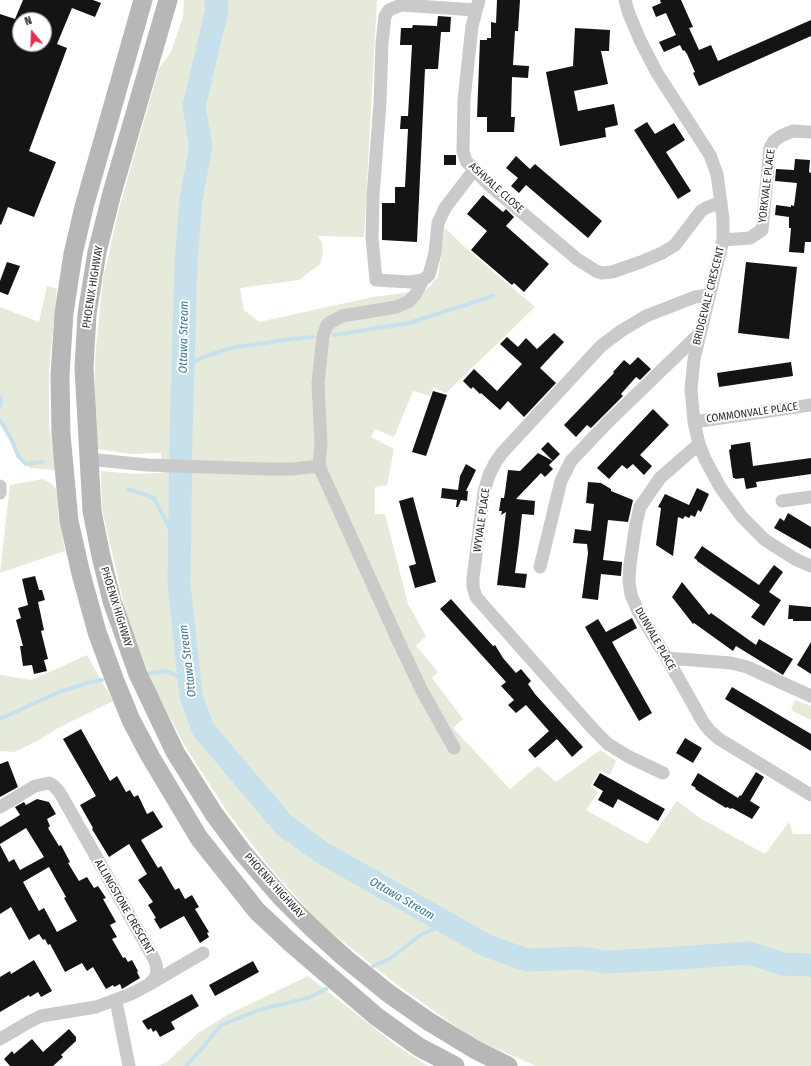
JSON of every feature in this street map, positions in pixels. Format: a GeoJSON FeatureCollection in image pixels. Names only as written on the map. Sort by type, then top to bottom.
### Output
{"type":"FeatureCollection","features":[{"type":"Feature","properties":{"kind":"main road"},"geometry":{"type":"LineString","coordinates":[[143,0],[84,207],[73,254],[64,313],[60,374],[61,434],[69,521],[81,574],[97,632],[131,720],[150,756],[199,838],[257,911],[377,1017],[419,1047],[455,1066]]}},
{"type":"Feature","properties":{"kind":"main road","name":"PHOENIX HIGHWAY"},"geometry":{"type":"LineString","coordinates":[[168,0],[112,193],[97,252],[87,314],[84,368],[92,510],[112,601],[127,646],[149,699],[175,752],[214,814],[243,853],[281,897],[312,928],[346,958],[395,998],[428,1021],[470,1058],[496,1064]]}},
{"type":"Feature","properties":{"kind":"street","name":"BRIDGEVALE CRESCENT"},"geometry":{"type":"LineString","coordinates":[[625,0],[640,40],[658,73],[710,155],[717,174],[721,202],[723,240],[694,359],[691,389],[694,422],[699,444],[720,487],[742,516],[765,540],[795,559],[811,566]]}},
{"type":"Feature","properties":{"kind":"street"},"geometry":{"type":"LineString","coordinates":[[423,280],[410,282],[376,280],[372,238],[373,196],[385,16],[389,10],[401,5],[477,5]]}},
{"type":"Feature","properties":{"kind":"street","name":"ASHVALE CLOSE"},"geometry":{"type":"LineString","coordinates":[[477,5],[472,26],[464,100],[462,138],[464,156],[466,161],[488,184],[577,259],[602,273],[612,272],[641,262],[662,253],[675,245],[701,211],[721,202]]}},
{"type":"Feature","properties":{"kind":"street","name":"YORKVALE PLACE"},"geometry":{"type":"LineString","coordinates":[[723,240],[750,238],[762,230],[770,148],[774,141],[793,131],[811,132]]}},
{"type":"Feature","properties":{"kind":"street"},"geometry":{"type":"LineString","coordinates":[[454,748],[415,676],[319,466],[321,443],[318,384],[323,336],[327,325],[342,316],[396,307],[408,302],[415,295],[423,280],[429,275],[433,266],[436,253],[438,223],[445,208],[474,170]]}},
{"type":"Feature","properties":{"kind":"street","name":"WYVALE PLACE"},"geometry":{"type":"LineString","coordinates":[[662,773],[629,757],[608,744],[593,729],[476,597],[473,588],[473,578],[484,492],[494,463],[502,453],[601,346],[621,331],[646,316],[694,297],[709,295]]}},
{"type":"Feature","properties":{"kind":"street"},"geometry":{"type":"LineString","coordinates":[[540,567],[561,481],[571,461],[607,423],[700,333]]}},
{"type":"Feature","properties":{"kind":"street","name":"COMMONVALE PLACE"},"geometry":{"type":"LineString","coordinates":[[694,422],[811,405]]}},
{"type":"Feature","properties":{"kind":"street","name":"DUNVALE PLACE"},"geometry":{"type":"LineString","coordinates":[[699,444],[660,478],[640,507],[636,524],[629,581],[631,595],[638,611],[709,730],[719,739],[811,795]]}},
{"type":"Feature","properties":{"kind":"street"},"geometry":{"type":"LineString","coordinates":[[88,458],[148,465],[198,467],[293,469],[319,466]]}},
{"type":"Feature","properties":{"kind":"street"},"geometry":{"type":"LineString","coordinates":[[0,486],[0,492]]}},
{"type":"Feature","properties":{"kind":"street"},"geometry":{"type":"LineString","coordinates":[[782,501],[811,497]]}},
{"type":"Feature","properties":{"kind":"street"},"geometry":{"type":"LineString","coordinates":[[667,658],[731,663],[747,667],[811,696]]}},
{"type":"Feature","properties":{"kind":"street","name":"ALLINGSTONE CRESCENT"},"geometry":{"type":"LineString","coordinates":[[0,806],[35,786],[49,783],[54,786],[153,957],[157,972],[148,985]]}},
{"type":"Feature","properties":{"kind":"street"},"geometry":{"type":"LineString","coordinates":[[0,1039],[41,1016],[64,1011],[96,1007],[116,1000],[148,985],[203,953]]}},
{"type":"Feature","properties":{"kind":"street"},"geometry":{"type":"LineString","coordinates":[[116,1000],[129,1066]]}},
{"type":"Feature","properties":{"kind":"green space"},"geometry":{"type":"Polygon","coordinates":[[[184,0],[377,0],[364,237],[318,236],[322,243],[323,253],[320,264],[299,280],[240,288],[244,310],[259,322],[373,297],[426,290],[438,277],[445,228],[469,251],[535,307],[446,393],[433,387],[430,396],[413,391],[394,437],[375,429],[371,437],[394,449],[387,485],[375,487],[375,514],[385,514],[408,604],[426,636],[416,646],[438,672],[432,678],[463,719],[453,728],[510,789],[538,766],[556,782],[600,750],[616,761],[610,775],[600,771],[590,786],[598,792],[586,810],[647,844],[677,801],[700,818],[765,854],[789,822],[793,834],[811,834],[811,1066],[536,1066],[474,1039],[396,984],[321,924],[271,869],[227,811],[185,746],[154,687],[126,613],[102,509],[101,471],[135,474],[161,473],[161,453],[132,454],[96,449],[94,415],[95,359],[103,279],[119,209],[159,68],[171,52],[183,17],[184,0]]]}},
{"type":"Feature","properties":{"kind":"green space"},"geometry":{"type":"Polygon","coordinates":[[[47,286],[57,289],[49,370],[49,425],[56,470],[30,468],[11,444],[0,423],[0,307],[39,322],[47,286]]]}},
{"type":"Feature","properties":{"kind":"green space"},"geometry":{"type":"Polygon","coordinates":[[[43,479],[52,484],[57,491],[58,515],[65,551],[0,573],[10,485],[43,479]]]}},
{"type":"Feature","properties":{"kind":"green space"},"geometry":{"type":"Polygon","coordinates":[[[87,655],[113,701],[58,728],[41,739],[15,752],[0,751],[0,675],[32,680],[87,655]]]}},
{"type":"Feature","properties":{"kind":"green space"},"geometry":{"type":"Polygon","coordinates":[[[795,700],[811,706],[811,720],[791,710],[795,700]]]}},
{"type":"Feature","properties":{"kind":"green space"},"geometry":{"type":"Polygon","coordinates":[[[308,976],[397,1046],[428,1066],[158,1066],[167,1062],[198,1033],[229,1014],[308,976]]]}},
{"type":"Feature","properties":{"kind":"building"},"geometry":{"type":"Polygon","coordinates":[[[23,0],[93,0],[101,3],[95,17],[72,8],[57,44],[67,48],[29,151],[56,162],[34,217],[8,207],[1,225],[0,224],[0,14],[12,18],[12,52],[52,52],[52,12],[18,12],[23,0]]]}},
{"type":"Feature","properties":{"kind":"building"},"geometry":{"type":"Polygon","coordinates":[[[497,0],[520,0],[518,31],[515,31],[513,65],[529,66],[528,78],[512,77],[511,117],[515,117],[514,132],[487,132],[487,117],[477,117],[480,40],[487,40],[487,38],[491,38],[491,22],[496,23],[497,0]]]}},
{"type":"Feature","properties":{"kind":"building"},"geometry":{"type":"Polygon","coordinates":[[[660,0],[681,0],[693,27],[689,28],[699,50],[711,45],[718,61],[811,20],[811,36],[699,86],[687,54],[684,50],[683,51],[680,45],[664,52],[659,42],[676,35],[666,13],[656,17],[652,7],[661,3],[660,0]]]}},
{"type":"Feature","properties":{"kind":"building"},"geometry":{"type":"Polygon","coordinates":[[[438,16],[451,17],[450,32],[441,32],[438,69],[425,69],[417,242],[382,240],[382,203],[395,203],[395,187],[405,187],[408,129],[400,129],[401,116],[408,116],[412,45],[400,45],[401,28],[412,28],[413,25],[437,26],[438,16]]]}},
{"type":"Feature","properties":{"kind":"building"},"geometry":{"type":"Polygon","coordinates":[[[575,28],[610,30],[609,51],[601,51],[608,84],[574,91],[578,111],[614,104],[618,125],[605,128],[606,137],[560,146],[546,72],[573,66],[575,28]]]}},
{"type":"Feature","properties":{"kind":"building"},"geometry":{"type":"Polygon","coordinates":[[[647,122],[655,134],[674,123],[685,140],[666,152],[691,191],[678,199],[634,130],[647,122]]]}},
{"type":"Feature","properties":{"kind":"building"},"geometry":{"type":"Polygon","coordinates":[[[444,155],[456,155],[456,165],[444,165],[444,155]]]}},
{"type":"Feature","properties":{"kind":"building"},"geometry":{"type":"Polygon","coordinates":[[[516,156],[530,169],[535,164],[602,221],[588,238],[526,185],[519,193],[511,186],[518,178],[506,168],[516,156]]]}},
{"type":"Feature","properties":{"kind":"building"},"geometry":{"type":"Polygon","coordinates":[[[795,159],[810,160],[811,242],[805,242],[804,253],[789,252],[791,228],[789,228],[789,217],[775,215],[776,205],[794,206],[797,183],[775,181],[776,169],[794,170],[795,159]]]}},
{"type":"Feature","properties":{"kind":"building"},"geometry":{"type":"Polygon","coordinates":[[[483,195],[503,212],[506,209],[514,217],[506,226],[549,264],[524,292],[514,283],[512,285],[471,250],[487,231],[467,214],[483,195]]]}},
{"type":"Feature","properties":{"kind":"building"},"geometry":{"type":"Polygon","coordinates":[[[7,262],[20,266],[8,295],[0,292],[0,281],[7,262]]]}},
{"type":"Feature","properties":{"kind":"building"},"geometry":{"type":"Polygon","coordinates":[[[746,262],[797,267],[789,339],[738,333],[746,262]]]}},
{"type":"Feature","properties":{"kind":"building"},"geometry":{"type":"Polygon","coordinates":[[[554,333],[564,342],[540,368],[556,383],[524,417],[508,401],[500,410],[481,393],[480,394],[473,387],[471,389],[463,381],[474,369],[497,391],[522,364],[500,344],[507,337],[518,347],[526,338],[537,349],[554,333]]]}},
{"type":"Feature","properties":{"kind":"building"},"geometry":{"type":"Polygon","coordinates":[[[638,357],[651,369],[640,380],[636,377],[621,394],[623,396],[591,428],[587,425],[576,437],[564,425],[614,373],[613,372],[624,360],[630,365],[638,357]]]}},
{"type":"Feature","properties":{"kind":"building"},"geometry":{"type":"Polygon","coordinates":[[[791,362],[793,376],[719,387],[717,373],[791,362]]]}},
{"type":"Feature","properties":{"kind":"building"},"geometry":{"type":"Polygon","coordinates":[[[433,391],[447,395],[426,456],[412,452],[433,391]]]}},
{"type":"Feature","properties":{"kind":"building"},"geometry":{"type":"Polygon","coordinates":[[[653,409],[669,425],[640,455],[652,466],[644,475],[633,464],[627,469],[622,465],[609,479],[597,468],[653,409]]]}},
{"type":"Feature","properties":{"kind":"building"},"geometry":{"type":"Polygon","coordinates":[[[548,442],[560,454],[553,461],[541,449],[548,442]]]}},
{"type":"Feature","properties":{"kind":"building"},"geometry":{"type":"Polygon","coordinates":[[[750,442],[753,466],[811,458],[811,474],[756,482],[757,487],[746,489],[744,478],[733,478],[729,450],[731,449],[731,445],[750,442]]]}},
{"type":"Feature","properties":{"kind":"building"},"geometry":{"type":"Polygon","coordinates":[[[538,453],[553,461],[549,465],[553,469],[545,477],[541,473],[516,499],[535,501],[534,515],[522,514],[515,573],[527,574],[525,588],[497,585],[506,512],[501,515],[502,511],[499,511],[501,498],[504,498],[508,470],[520,471],[538,453]]]}},
{"type":"Feature","properties":{"kind":"building"},"geometry":{"type":"Polygon","coordinates":[[[466,464],[476,470],[466,491],[468,491],[467,501],[461,500],[458,507],[456,507],[457,500],[441,498],[442,488],[458,490],[460,476],[466,464]]]}},
{"type":"Feature","properties":{"kind":"building"},"geometry":{"type":"Polygon","coordinates":[[[588,482],[601,483],[611,489],[611,491],[633,500],[628,522],[608,520],[603,560],[622,562],[621,576],[601,574],[598,600],[582,598],[588,553],[587,544],[573,543],[575,529],[591,531],[594,504],[586,503],[588,482]]]}},
{"type":"Feature","properties":{"kind":"building"},"geometry":{"type":"Polygon","coordinates":[[[697,488],[709,494],[701,512],[698,510],[695,517],[691,515],[689,518],[685,516],[683,519],[678,517],[673,556],[656,545],[661,508],[658,507],[665,494],[689,505],[697,488]]]}},
{"type":"Feature","properties":{"kind":"building"},"geometry":{"type":"Polygon","coordinates":[[[413,497],[436,582],[415,588],[409,566],[416,564],[399,501],[413,497]]]}},
{"type":"Feature","properties":{"kind":"building"},"geometry":{"type":"Polygon","coordinates":[[[788,513],[811,527],[811,549],[774,528],[780,518],[784,521],[788,513]]]}},
{"type":"Feature","properties":{"kind":"building"},"geometry":{"type":"Polygon","coordinates":[[[702,546],[759,585],[774,565],[783,572],[769,592],[781,600],[764,626],[751,617],[760,605],[694,558],[702,546]]]}},
{"type":"Feature","properties":{"kind":"building"},"geometry":{"type":"Polygon","coordinates":[[[35,576],[39,590],[42,590],[45,600],[38,602],[44,630],[41,631],[48,659],[44,660],[47,671],[34,674],[32,665],[23,666],[20,646],[23,646],[16,620],[21,618],[18,608],[28,605],[22,579],[35,576]]]}},
{"type":"Feature","properties":{"kind":"building"},"geometry":{"type":"Polygon","coordinates":[[[682,582],[709,615],[711,613],[756,645],[759,639],[793,659],[783,675],[736,646],[733,651],[694,623],[693,624],[672,597],[682,582]]]}},
{"type":"Feature","properties":{"kind":"building"},"geometry":{"type":"Polygon","coordinates":[[[451,599],[493,646],[495,645],[503,658],[516,673],[521,669],[531,681],[528,684],[535,694],[583,747],[572,757],[557,739],[535,758],[528,750],[549,731],[526,705],[516,713],[508,705],[514,700],[501,686],[506,682],[440,609],[451,599]]]}},
{"type":"Feature","properties":{"kind":"building"},"geometry":{"type":"Polygon","coordinates":[[[789,605],[811,607],[811,621],[793,621],[793,619],[788,619],[789,605]]]}},
{"type":"Feature","properties":{"kind":"building"},"geometry":{"type":"Polygon","coordinates":[[[632,618],[637,628],[612,642],[652,713],[639,721],[585,627],[598,619],[606,632],[632,618]]]}},
{"type":"Feature","properties":{"kind":"building"},"geometry":{"type":"Polygon","coordinates":[[[811,642],[811,674],[797,665],[811,642]]]}},
{"type":"Feature","properties":{"kind":"building"},"geometry":{"type":"Polygon","coordinates":[[[732,687],[811,734],[811,751],[725,699],[732,687]]]}},
{"type":"Feature","properties":{"kind":"building"},"geometry":{"type":"Polygon","coordinates":[[[81,729],[110,781],[117,776],[126,792],[130,790],[134,797],[138,795],[147,814],[153,811],[163,827],[141,840],[158,868],[161,866],[175,890],[179,888],[185,899],[192,895],[199,907],[195,909],[209,932],[207,933],[209,937],[200,943],[184,916],[160,929],[154,919],[156,918],[148,905],[153,902],[138,880],[147,874],[129,844],[109,857],[92,829],[93,828],[80,805],[96,796],[63,739],[81,729]]]}},
{"type":"Feature","properties":{"kind":"building"},"geometry":{"type":"Polygon","coordinates":[[[685,738],[702,748],[693,763],[676,753],[685,738]]]}},
{"type":"Feature","properties":{"kind":"building"},"geometry":{"type":"Polygon","coordinates":[[[8,761],[18,787],[0,797],[0,764],[8,761]]]}},
{"type":"Feature","properties":{"kind":"building"},"geometry":{"type":"Polygon","coordinates":[[[756,772],[764,777],[750,801],[760,807],[752,819],[732,808],[726,808],[691,785],[698,773],[738,798],[740,795],[741,796],[756,772]]]}},
{"type":"Feature","properties":{"kind":"building"},"geometry":{"type":"Polygon","coordinates":[[[600,773],[665,809],[658,821],[618,799],[613,808],[598,800],[603,791],[593,785],[600,773]]]}},
{"type":"Feature","properties":{"kind":"building"},"geometry":{"type":"Polygon","coordinates":[[[37,799],[49,802],[56,814],[47,819],[50,826],[48,828],[59,846],[61,845],[70,862],[68,863],[79,881],[87,877],[94,888],[98,886],[106,898],[103,899],[116,922],[110,925],[117,937],[112,939],[123,958],[125,957],[128,962],[132,960],[140,978],[122,989],[120,984],[114,987],[113,985],[106,989],[93,967],[87,971],[82,963],[65,972],[50,944],[48,945],[45,939],[43,940],[39,934],[29,940],[11,907],[0,914],[0,845],[9,862],[14,859],[20,870],[44,857],[26,828],[0,844],[0,827],[20,815],[15,807],[24,802],[26,805],[37,799]],[[49,867],[23,882],[39,911],[44,908],[57,932],[77,921],[64,898],[66,897],[49,867]]]}},
{"type":"Feature","properties":{"kind":"building"},"geometry":{"type":"Polygon","coordinates":[[[34,960],[52,991],[41,997],[38,992],[30,997],[29,995],[0,1012],[0,977],[10,971],[11,974],[34,960]]]}},
{"type":"Feature","properties":{"kind":"building"},"geometry":{"type":"Polygon","coordinates":[[[253,961],[259,972],[215,996],[209,985],[253,961]]]}},
{"type":"Feature","properties":{"kind":"building"},"geometry":{"type":"Polygon","coordinates":[[[192,994],[199,1006],[171,1022],[175,1029],[160,1037],[156,1030],[153,1032],[151,1028],[148,1030],[142,1021],[192,994]]]}},
{"type":"Feature","properties":{"kind":"building"},"geometry":{"type":"Polygon","coordinates":[[[69,1029],[76,1037],[76,1041],[61,1055],[63,1057],[53,1066],[10,1066],[4,1059],[12,1051],[14,1054],[32,1039],[43,1052],[69,1029]]]}},
{"type":"Feature","properties":{"kind":"waterway","name":"Ottawa Stream"},"geometry":{"type":"LineString","coordinates":[[216,0],[217,10],[194,106],[201,146],[191,199],[186,262],[181,437],[179,585],[191,696],[203,729],[284,825],[321,852],[487,946],[527,960],[583,958],[606,962],[749,953],[783,964],[811,965]]}},
{"type":"Feature","properties":{"kind":"waterway"},"geometry":{"type":"LineString","coordinates":[[334,335],[409,323],[493,296]]}},
{"type":"Feature","properties":{"kind":"waterway"},"geometry":{"type":"LineString","coordinates":[[183,369],[203,357],[231,348],[313,337]]}},
{"type":"Feature","properties":{"kind":"waterway"},"geometry":{"type":"LineString","coordinates":[[0,396],[0,406]]}},
{"type":"Feature","properties":{"kind":"waterway"},"geometry":{"type":"LineString","coordinates":[[0,420],[12,440],[18,456],[26,464],[42,462]]}},
{"type":"Feature","properties":{"kind":"waterway"},"geometry":{"type":"LineString","coordinates":[[128,489],[154,498],[174,537],[180,543]]}},
{"type":"Feature","properties":{"kind":"waterway"},"geometry":{"type":"LineString","coordinates":[[150,673],[166,671],[189,681]]}},
{"type":"Feature","properties":{"kind":"waterway"},"geometry":{"type":"LineString","coordinates":[[0,719],[59,692],[102,680]]}},
{"type":"Feature","properties":{"kind":"waterway"},"geometry":{"type":"LineString","coordinates":[[373,966],[389,959],[422,934],[446,924]]}},
{"type":"Feature","properties":{"kind":"waterway"},"geometry":{"type":"LineString","coordinates":[[186,1066],[221,1025],[259,1010],[308,998],[326,989]]}}]}
